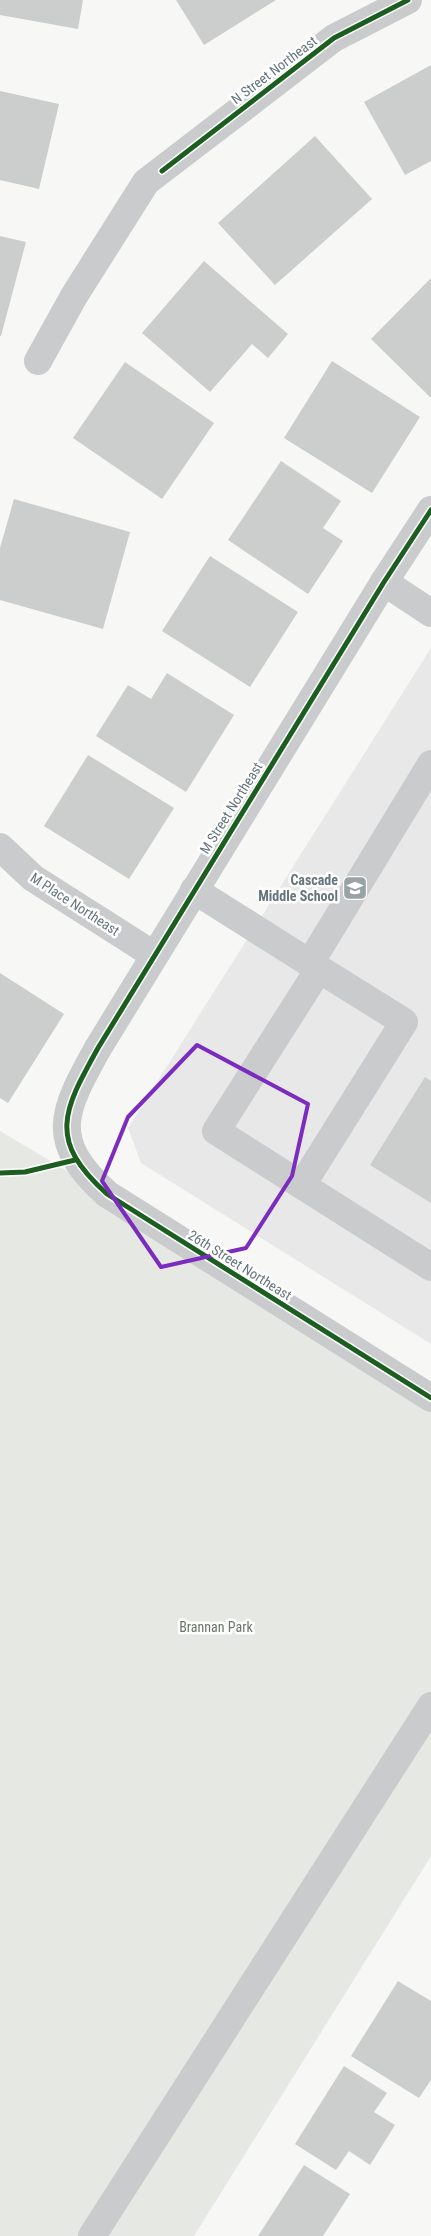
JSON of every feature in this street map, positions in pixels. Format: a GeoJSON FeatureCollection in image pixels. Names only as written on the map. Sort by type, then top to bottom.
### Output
{"type":"FeatureCollection","features":[{"type":"Feature","properties":{"kind":"street","name":"N Street Northeast"},"geometry":{"type":"LineString","coordinates":[[38,361],[74,296],[146,182],[334,38],[408,0]]}},
{"type":"Feature","properties":{"kind":"street","name":"M Street Northeast"},"geometry":{"type":"LineString","coordinates":[[67,1126],[72,1100],[84,1073],[194,890],[384,582],[431,510]]}},
{"type":"Feature","properties":{"kind":"street"},"geometry":{"type":"LineString","coordinates":[[384,582],[431,613]]}},
{"type":"Feature","properties":{"kind":"street"},"geometry":{"type":"LineString","coordinates":[[431,764],[216,1131],[431,1267]]}},
{"type":"Feature","properties":{"kind":"street","name":"M Place Northeast"},"geometry":{"type":"LineString","coordinates":[[0,847],[33,878],[154,955]]}},
{"type":"Feature","properties":{"kind":"street"},"geometry":{"type":"LineString","coordinates":[[194,890],[404,1022],[302,1185]]}},
{"type":"Feature","properties":{"kind":"street","name":"26th Street Northeast"},"geometry":{"type":"LineString","coordinates":[[67,1126],[71,1150],[76,1160],[88,1176],[107,1194],[431,1398]]}},
{"type":"Feature","properties":{"kind":"street"},"geometry":{"type":"LineString","coordinates":[[92,2236],[431,1706]]}},
{"type":"Feature","properties":{"kind":"highlighted area"},"geometry":{"type":"Polygon","coordinates":[[[197,1045],[308,1104],[292,1176],[246,1248],[161,1267],[102,1181],[128,1117],[197,1045]]]}},
{"type":"Feature","properties":{"kind":"shaded area","name":"Cascade Middle School"},"geometry":{"type":"Polygon","coordinates":[[[431,648],[431,1344],[141,1163],[128,1128],[431,648]]]}},
{"type":"Feature","properties":{"kind":"green space","name":"Brannan Park"},"geometry":{"type":"Polygon","coordinates":[[[0,1131],[119,1202],[431,1398],[431,1856],[194,2236],[0,2236],[0,1131]]]}},
{"type":"Feature","properties":{"kind":"building"},"geometry":{"type":"Polygon","coordinates":[[[0,0],[83,0],[78,29],[0,15],[0,0]]]}},
{"type":"Feature","properties":{"kind":"building"},"geometry":{"type":"Polygon","coordinates":[[[176,0],[276,0],[204,45],[176,0]]]}},
{"type":"Feature","properties":{"kind":"building"},"geometry":{"type":"Polygon","coordinates":[[[431,65],[431,161],[405,175],[364,102],[431,65]]]}},
{"type":"Feature","properties":{"kind":"building"},"geometry":{"type":"Polygon","coordinates":[[[0,91],[59,104],[39,189],[0,180],[0,91]]]}},
{"type":"Feature","properties":{"kind":"building"},"geometry":{"type":"Polygon","coordinates":[[[315,136],[372,199],[275,285],[218,223],[315,136]]]}},
{"type":"Feature","properties":{"kind":"building"},"geometry":{"type":"Polygon","coordinates":[[[0,236],[26,242],[1,336],[0,336],[0,236]]]}},
{"type":"Feature","properties":{"kind":"building"},"geometry":{"type":"Polygon","coordinates":[[[204,261],[288,334],[268,358],[252,344],[210,392],[142,333],[204,261]]]}},
{"type":"Feature","properties":{"kind":"building"},"geometry":{"type":"Polygon","coordinates":[[[431,278],[431,398],[371,339],[431,278]]]}},
{"type":"Feature","properties":{"kind":"building"},"geometry":{"type":"Polygon","coordinates":[[[332,361],[420,417],[372,493],[284,438],[332,361]]]}},
{"type":"Feature","properties":{"kind":"building"},"geometry":{"type":"Polygon","coordinates":[[[125,362],[214,423],[162,499],[73,438],[125,362]]]}},
{"type":"Feature","properties":{"kind":"building"},"geometry":{"type":"Polygon","coordinates":[[[281,461],[341,501],[323,528],[343,541],[308,594],[228,540],[281,461]]]}},
{"type":"Feature","properties":{"kind":"building"},"geometry":{"type":"Polygon","coordinates":[[[14,499],[130,532],[103,629],[0,600],[0,548],[14,499]]]}},
{"type":"Feature","properties":{"kind":"building"},"geometry":{"type":"Polygon","coordinates":[[[210,556],[298,612],[250,687],[162,631],[210,556]]]}},
{"type":"Feature","properties":{"kind":"building"},"geometry":{"type":"Polygon","coordinates":[[[167,673],[234,715],[186,792],[96,736],[128,685],[151,699],[167,673]]]}},
{"type":"Feature","properties":{"kind":"building"},"geometry":{"type":"Polygon","coordinates":[[[88,755],[174,808],[129,879],[44,826],[88,755]]]}},
{"type":"Feature","properties":{"kind":"building"},"geometry":{"type":"Polygon","coordinates":[[[0,973],[64,1014],[8,1103],[0,1098],[0,973]]]}},
{"type":"Feature","properties":{"kind":"building"},"geometry":{"type":"Polygon","coordinates":[[[425,1077],[431,1081],[431,1203],[370,1165],[425,1077]]]}},
{"type":"Feature","properties":{"kind":"building"},"geometry":{"type":"Polygon","coordinates":[[[398,1981],[431,2001],[431,2080],[419,2098],[351,2056],[398,1981]]]}},
{"type":"Feature","properties":{"kind":"building"},"geometry":{"type":"Polygon","coordinates":[[[344,2066],[387,2093],[374,2112],[395,2125],[370,2165],[349,2151],[336,2170],[295,2144],[344,2066]]]}},
{"type":"Feature","properties":{"kind":"building"},"geometry":{"type":"Polygon","coordinates":[[[304,2165],[350,2194],[323,2236],[258,2236],[304,2165]]]}},
{"type":"Feature","properties":{"kind":"cycle path"},"geometry":{"type":"LineString","coordinates":[[162,171],[334,38],[408,0]]}},
{"type":"Feature","properties":{"kind":"cycle path"},"geometry":{"type":"LineString","coordinates":[[431,510],[384,582],[98,1048],[76,1090],[67,1124],[69,1141],[75,1157],[88,1175],[107,1194],[431,1398]]}},
{"type":"Feature","properties":{"kind":"cycle path"},"geometry":{"type":"LineString","coordinates":[[0,1173],[25,1172],[75,1160]]}},
{"type":"Feature","properties":{"kind":"place","name":"Cascade Middle School"},"geometry":{"type":"Point","coordinates":[355,888]}}]}
